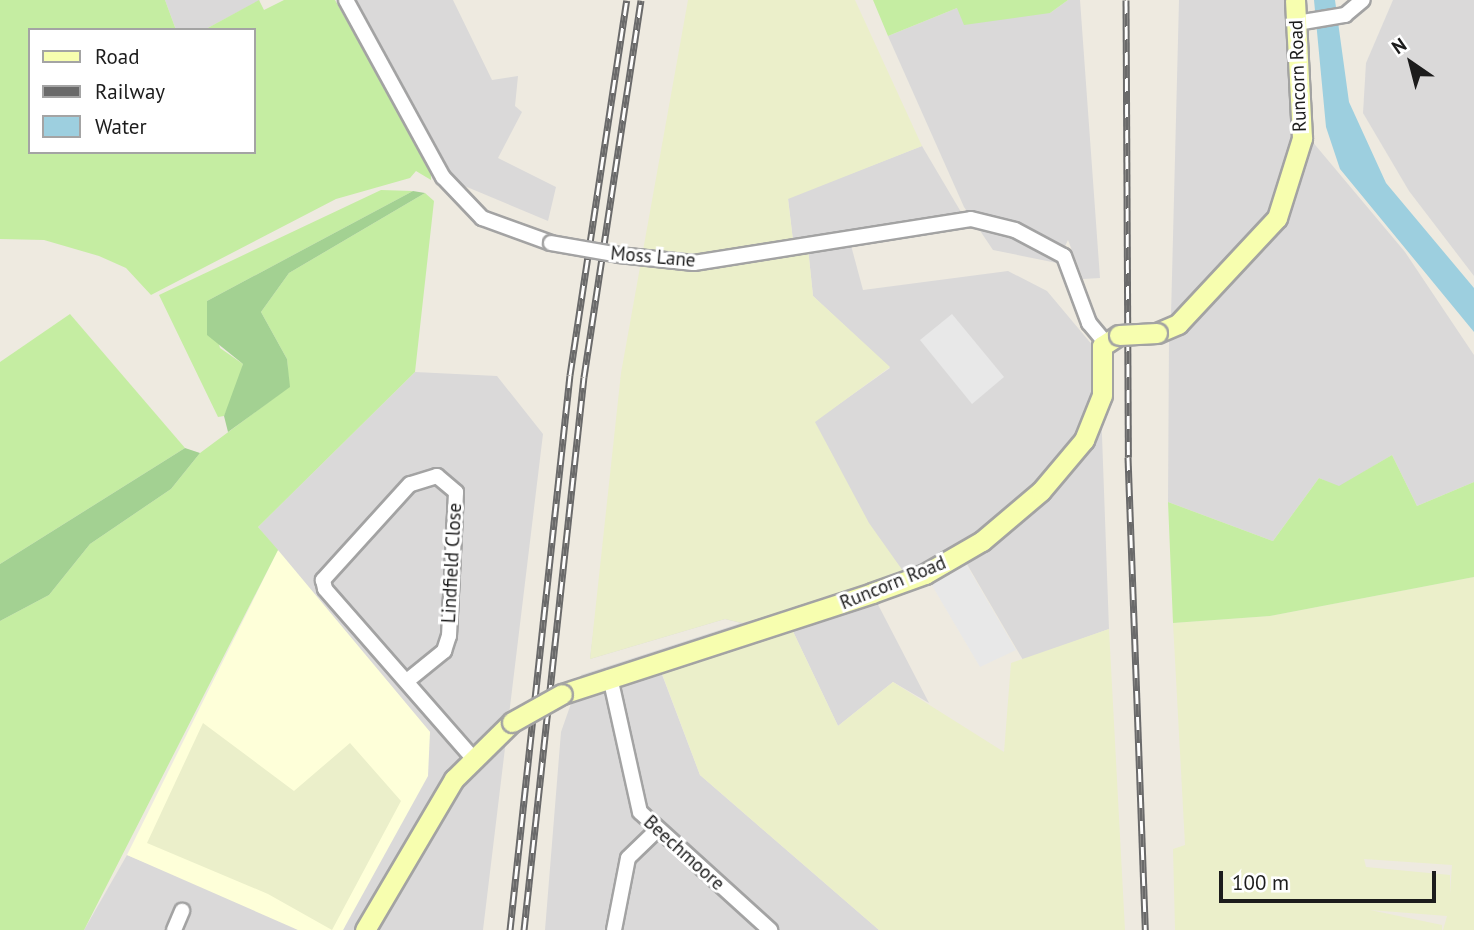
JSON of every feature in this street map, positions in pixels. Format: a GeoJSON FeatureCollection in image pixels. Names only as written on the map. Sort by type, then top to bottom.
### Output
{"type":"FeatureCollection","features":[{"type":"Feature","properties":{"kind":"street","name":"Moss Lane"},"geometry":{"type":"LineString","coordinates":[[346,0],[443,177],[482,218],[551,243],[619,255],[694,263],[971,219],[1015,230],[1064,256],[1089,323],[1112,339]]}},
{"type":"Feature","properties":{"kind":"street","name":"Runcorn Road"},"geometry":{"type":"LineString","coordinates":[[365,930],[421,828],[471,756],[512,722],[562,694],[883,589],[982,541],[1041,491],[1084,440],[1102,395],[1112,339],[1157,333],[1178,324],[1277,218],[1302,138],[1302,22],[1295,0]]}},
{"type":"Feature","properties":{"kind":"street"},"geometry":{"type":"LineString","coordinates":[[1302,22],[1339,17],[1363,0]]}},
{"type":"Feature","properties":{"kind":"street","name":"Lindfield Close"},"geometry":{"type":"LineString","coordinates":[[407,681],[444,651],[449,636],[456,492],[437,477],[410,484],[323,580],[407,681],[471,756]]}},
{"type":"Feature","properties":{"kind":"street","name":"Beechmoore"},"geometry":{"type":"LineString","coordinates":[[610,677],[632,789],[640,813],[770,930]]}},
{"type":"Feature","properties":{"kind":"street"},"geometry":{"type":"LineString","coordinates":[[614,930],[628,858],[657,830]]}},
{"type":"Feature","properties":{"kind":"street"},"geometry":{"type":"LineString","coordinates":[[174,930],[182,911]]}},
{"type":"Feature","properties":{"kind":"shaded area"},"geometry":{"type":"Polygon","coordinates":[[[165,0],[260,0],[208,28],[175,28],[165,0]]]}},
{"type":"Feature","properties":{"kind":"shaded area"},"geometry":{"type":"Polygon","coordinates":[[[346,0],[453,0],[492,80],[518,76],[515,106],[522,112],[498,158],[556,187],[548,221],[443,177],[346,0]]]}},
{"type":"Feature","properties":{"kind":"shaded area"},"geometry":{"type":"Polygon","coordinates":[[[688,0],[855,0],[922,146],[788,199],[794,249],[808,248],[813,296],[890,367],[815,422],[869,523],[903,571],[830,599],[742,623],[725,619],[590,659],[621,373],[688,0]]]}},
{"type":"Feature","properties":{"kind":"shaded area"},"geometry":{"type":"Polygon","coordinates":[[[1068,0],[1080,0],[1100,278],[1083,279],[1068,240],[1057,263],[993,250],[964,207],[888,36],[957,8],[1050,13],[1068,0]]]}},
{"type":"Feature","properties":{"kind":"shaded area"},"geometry":{"type":"Polygon","coordinates":[[[1179,0],[1285,0],[1293,108],[1289,157],[1272,216],[1171,316],[1179,0]]]}},
{"type":"Feature","properties":{"kind":"shaded area"},"geometry":{"type":"Polygon","coordinates":[[[1393,0],[1474,0],[1474,276],[1409,191],[1363,113],[1366,63],[1393,0]]]}},
{"type":"Feature","properties":{"kind":"shaded area"},"geometry":{"type":"Polygon","coordinates":[[[1311,140],[1405,252],[1474,355],[1474,482],[1417,506],[1392,455],[1339,487],[1319,478],[1273,541],[1168,502],[1169,339],[1266,249],[1289,214],[1311,140]]]}},
{"type":"Feature","properties":{"kind":"shaded area"},"geometry":{"type":"Polygon","coordinates":[[[922,146],[961,212],[849,238],[863,290],[1008,271],[1047,291],[1099,353],[1109,629],[1023,660],[961,554],[872,593],[929,703],[893,682],[838,726],[789,623],[658,664],[700,775],[879,930],[545,930],[561,732],[581,675],[741,623],[725,619],[590,659],[604,548],[815,421],[890,368],[813,296],[808,248],[794,249],[788,198],[922,146]]]}},
{"type":"Feature","properties":{"kind":"shaded area"},"geometry":{"type":"Polygon","coordinates":[[[952,314],[1004,377],[972,404],[920,340],[952,314]]]}},
{"type":"Feature","properties":{"kind":"shaded area"},"geometry":{"type":"Polygon","coordinates":[[[415,372],[497,376],[543,434],[483,930],[343,930],[430,732],[258,527],[415,372]]]}},
{"type":"Feature","properties":{"kind":"shaded area"},"geometry":{"type":"Polygon","coordinates":[[[278,550],[430,732],[428,776],[343,930],[298,930],[127,855],[278,550]]]}},
{"type":"Feature","properties":{"kind":"shaded area"},"geometry":{"type":"Polygon","coordinates":[[[966,564],[1016,650],[980,667],[930,582],[966,564]]]}},
{"type":"Feature","properties":{"kind":"shaded area"},"geometry":{"type":"Polygon","coordinates":[[[1474,577],[1474,930],[1443,930],[1447,916],[1370,910],[1442,925],[1442,930],[1175,930],[1173,849],[1185,845],[1173,623],[1270,616],[1474,577]],[[1364,859],[1366,867],[1450,875],[1450,894],[1452,865],[1364,859]]]}},
{"type":"Feature","properties":{"kind":"shaded area"},"geometry":{"type":"Polygon","coordinates":[[[789,623],[838,726],[893,682],[1004,752],[1011,663],[1109,629],[1125,930],[879,930],[700,775],[658,663],[789,623]]]}},
{"type":"Feature","properties":{"kind":"shaded area"},"geometry":{"type":"Polygon","coordinates":[[[203,723],[294,791],[350,743],[401,801],[332,930],[268,894],[147,843],[203,723]]]}},
{"type":"Feature","properties":{"kind":"shaded area"},"geometry":{"type":"Polygon","coordinates":[[[127,855],[265,912],[298,930],[84,930],[127,855]]]}},
{"type":"Feature","properties":{"kind":"green space"},"geometry":{"type":"Polygon","coordinates":[[[0,0],[165,0],[175,28],[28,28],[28,154],[256,154],[256,28],[208,28],[259,0],[264,10],[284,0],[335,0],[431,169],[431,180],[416,171],[410,178],[336,199],[151,295],[126,268],[99,256],[44,240],[0,239],[0,0]]]}},
{"type":"Feature","properties":{"kind":"green space"},"geometry":{"type":"Polygon","coordinates":[[[873,0],[1068,0],[1050,13],[964,25],[957,8],[888,36],[873,0]]]}},
{"type":"Feature","properties":{"kind":"green space"},"geometry":{"type":"Polygon","coordinates":[[[381,190],[413,191],[207,301],[220,348],[243,364],[237,390],[224,416],[218,417],[159,295],[381,190]]]}},
{"type":"Feature","properties":{"kind":"green space"},"geometry":{"type":"Polygon","coordinates":[[[413,191],[425,193],[289,273],[261,312],[287,359],[290,387],[228,432],[224,416],[243,364],[207,335],[207,301],[413,191]]]}},
{"type":"Feature","properties":{"kind":"green space"},"geometry":{"type":"Polygon","coordinates":[[[425,193],[434,201],[415,372],[258,527],[278,550],[84,930],[0,930],[0,621],[49,595],[90,544],[171,489],[200,453],[289,387],[287,359],[261,312],[289,273],[425,193]]]}},
{"type":"Feature","properties":{"kind":"green space"},"geometry":{"type":"Polygon","coordinates":[[[70,314],[185,448],[0,564],[0,362],[70,314]]]}},
{"type":"Feature","properties":{"kind":"green space"},"geometry":{"type":"Polygon","coordinates":[[[185,448],[200,453],[171,489],[90,544],[49,595],[0,621],[0,564],[185,448]]]}},
{"type":"Feature","properties":{"kind":"green space"},"geometry":{"type":"Polygon","coordinates":[[[1392,455],[1417,506],[1474,482],[1474,577],[1270,616],[1173,623],[1168,502],[1273,541],[1319,478],[1339,486],[1392,455]]]}},
{"type":"Feature","properties":{"kind":"water"},"geometry":{"type":"Polygon","coordinates":[[[1314,0],[1335,0],[1349,102],[1386,183],[1474,288],[1474,332],[1340,169],[1326,127],[1314,0]]]}},
{"type":"Feature","properties":{"kind":"railway"},"geometry":{"type":"LineString","coordinates":[[510,930],[570,375],[627,0]]}},
{"type":"Feature","properties":{"kind":"railway"},"geometry":{"type":"LineString","coordinates":[[524,930],[584,377],[641,0]]}},
{"type":"Feature","properties":{"kind":"railway"},"geometry":{"type":"LineString","coordinates":[[1126,0],[1128,457],[1145,930]]}}]}
